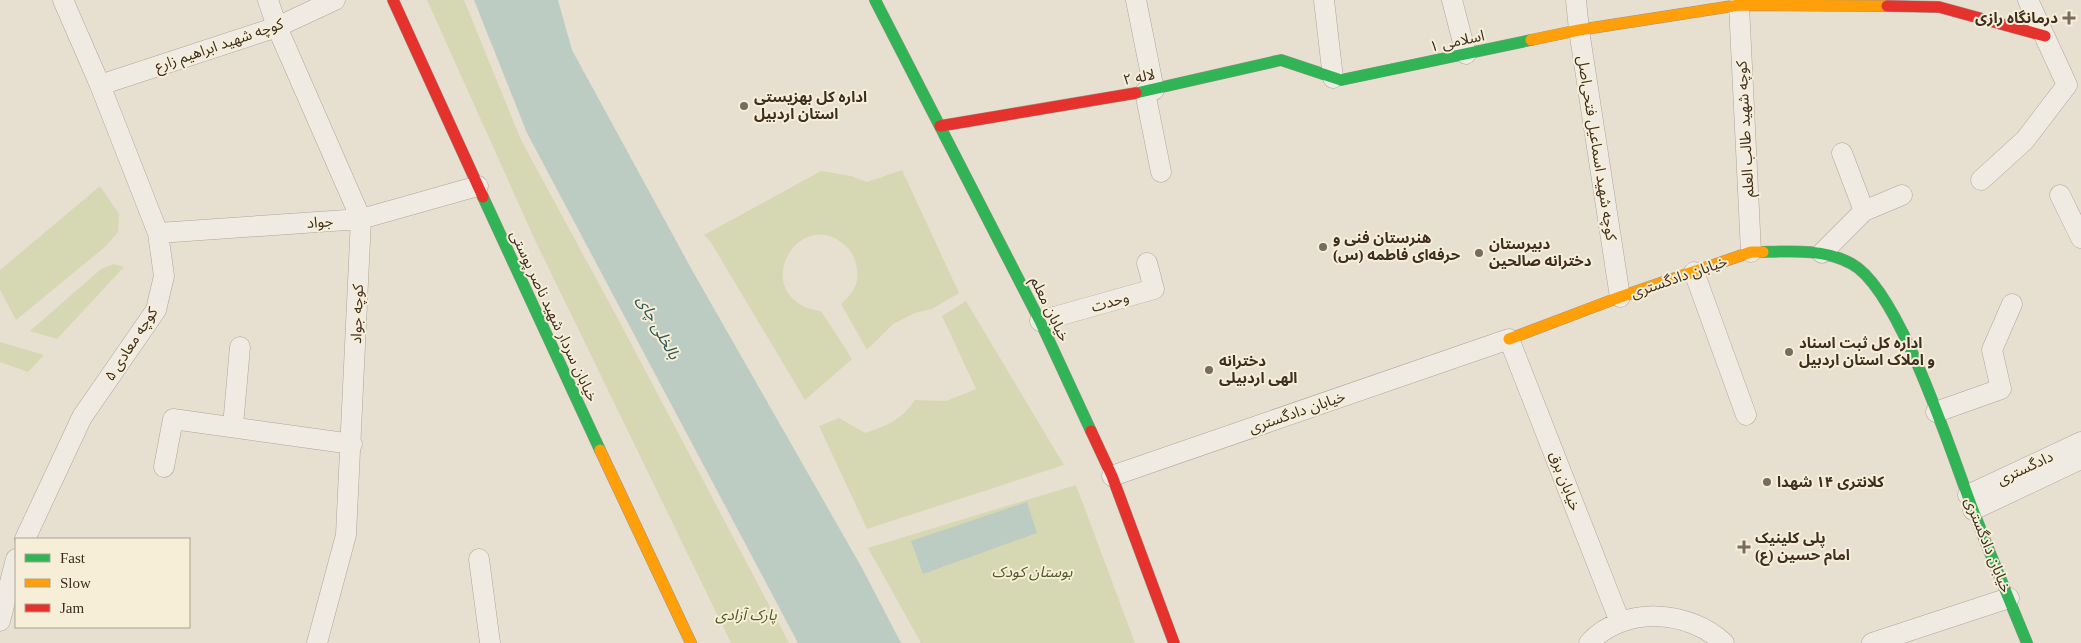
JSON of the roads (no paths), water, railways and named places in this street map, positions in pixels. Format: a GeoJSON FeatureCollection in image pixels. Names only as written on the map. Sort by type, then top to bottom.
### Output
{"type":"FeatureCollection","features":[{"type":"Feature","properties":{"kind":"street","name":"کوچه معادی ۵"},"geometry":{"type":"LineString","coordinates":[[25,538],[82,418],[156,310],[164,276],[158,233],[100,85],[63,0]]}},
{"type":"Feature","properties":{"kind":"street","name":"کوچه جواد"},"geometry":{"type":"LineString","coordinates":[[268,0],[277,27],[361,219],[352,444],[346,535],[317,643]]}},
{"type":"Feature","properties":{"kind":"street","name":"کوچه شهید ابراهیم زارع"},"geometry":{"type":"LineString","coordinates":[[100,85],[277,27],[335,0]]}},
{"type":"Feature","properties":{"kind":"street","name":"خیابان سردار شهید ناصر پوستی"},"geometry":{"type":"LineString","coordinates":[[393,0],[605,462],[691,643]]}},
{"type":"Feature","properties":{"kind":"street","name":"خیابان معلم"},"geometry":{"type":"LineString","coordinates":[[875,0],[1040,321],[1112,476],[1174,643]]}},
{"type":"Feature","properties":{"kind":"street"},"geometry":{"type":"LineString","coordinates":[[1136,0],[1161,172]]}},
{"type":"Feature","properties":{"kind":"street"},"geometry":{"type":"LineString","coordinates":[[1324,0],[1337,79]]}},
{"type":"Feature","properties":{"kind":"street"},"geometry":{"type":"LineString","coordinates":[[1452,0],[1466,54]]}},
{"type":"Feature","properties":{"kind":"street","name":"کوچه شهید اسماعیل فتحی‌اصل"},"geometry":{"type":"LineString","coordinates":[[1576,0],[1620,297]]}},
{"type":"Feature","properties":{"kind":"street"},"geometry":{"type":"LineString","coordinates":[[1981,180],[2025,140],[2067,85],[2028,0]]}},
{"type":"Feature","properties":{"kind":"street","name":"اسلامی ۱"},"geometry":{"type":"LineString","coordinates":[[1337,79],[1579,30],[1739,5],[1767,3],[1939,7],[2045,36]]}},
{"type":"Feature","properties":{"kind":"street","name":"کوچه شهید طالب العلم"},"geometry":{"type":"LineString","coordinates":[[1739,5],[1751,252]]}},
{"type":"Feature","properties":{"kind":"street","name":"لاله ۲"},"geometry":{"type":"LineString","coordinates":[[940,126],[1149,91],[1281,60],[1337,79]]}},
{"type":"Feature","properties":{"kind":"street"},"geometry":{"type":"LineString","coordinates":[[1842,153],[1864,210]]}},
{"type":"Feature","properties":{"kind":"street","name":"جواد"},"geometry":{"type":"LineString","coordinates":[[158,233],[361,219],[478,186]]}},
{"type":"Feature","properties":{"kind":"street"},"geometry":{"type":"LineString","coordinates":[[1822,253],[1864,210],[1902,195]]}},
{"type":"Feature","properties":{"kind":"street"},"geometry":{"type":"LineString","coordinates":[[2060,195],[2081,238]]}},
{"type":"Feature","properties":{"kind":"street","name":"خیابان دادگستری"},"geometry":{"type":"LineString","coordinates":[[1112,476],[1509,339],[1620,297],[1751,252],[1822,253],[1853,264],[1875,284],[1899,324],[1936,412],[2027,643]]}},
{"type":"Feature","properties":{"kind":"street","name":"وحدت"},"geometry":{"type":"LineString","coordinates":[[1040,321],[1154,289],[1147,262]]}},
{"type":"Feature","properties":{"kind":"street"},"geometry":{"type":"LineString","coordinates":[[1694,272],[1746,415]]}},
{"type":"Feature","properties":{"kind":"street"},"geometry":{"type":"LineString","coordinates":[[1936,412],[2001,389],[1992,350],[2012,304]]}},
{"type":"Feature","properties":{"kind":"street","name":"خیابان برق"},"geometry":{"type":"LineString","coordinates":[[1509,339],[1620,622]]}},
{"type":"Feature","properties":{"kind":"street"},"geometry":{"type":"LineString","coordinates":[[233,426],[240,347]]}},
{"type":"Feature","properties":{"kind":"street"},"geometry":{"type":"LineString","coordinates":[[164,467],[173,419],[352,444]]}},
{"type":"Feature","properties":{"kind":"street","name":"دادگستری"},"geometry":{"type":"LineString","coordinates":[[1971,503],[2081,442]]}},
{"type":"Feature","properties":{"kind":"street"},"geometry":{"type":"LineString","coordinates":[[1971,503],[2081,459]]}},
{"type":"Feature","properties":{"kind":"street"},"geometry":{"type":"LineString","coordinates":[[480,559],[490,643]]}},
{"type":"Feature","properties":{"kind":"street"},"geometry":{"type":"LineString","coordinates":[[0,621],[15,563]]}},
{"type":"Feature","properties":{"kind":"street"},"geometry":{"type":"LineString","coordinates":[[1872,643],[2009,598]]}},
{"type":"Feature","properties":{"kind":"street"},"geometry":{"type":"LineString","coordinates":[[1589,643],[1594,637],[1620,622],[1651,616],[1683,619],[1712,632],[1724,643]]}},
{"type":"Feature","properties":{"kind":"water","name":"بالخلی چای"},"geometry":{"type":"Polygon","coordinates":[[[474,0],[558,0],[572,50],[692,270],[862,568],[901,643],[798,643],[527,133],[474,0]]]}},
{"type":"Feature","properties":{"kind":"water"},"geometry":{"type":"Polygon","coordinates":[[[1027,502],[1037,533],[923,574],[911,541],[1027,502]]]}},
{"type":"Feature","properties":{"kind":"place","name":"درمانگاه رازی"},"geometry":{"type":"Point","coordinates":[2069,18]}},
{"type":"Feature","properties":{"kind":"place","name":"اداره کل بهزیستی استان اردبیل"},"geometry":{"type":"Point","coordinates":[744,106]}},
{"type":"Feature","properties":{"kind":"place","name":"هنرستان فنی و حرفه‌ای فاطمه (س)"},"geometry":{"type":"Point","coordinates":[1323,247]}},
{"type":"Feature","properties":{"kind":"place","name":"دبیرستان دخترانه صالحین"},"geometry":{"type":"Point","coordinates":[1479,253]}},
{"type":"Feature","properties":{"kind":"place","name":"اداره کل ثبت اسناد و املاک استان اردبیل"},"geometry":{"type":"Point","coordinates":[1789,352]}},
{"type":"Feature","properties":{"kind":"place","name":"دخترانه الهی اردبیلی"},"geometry":{"type":"Point","coordinates":[1209,370]}},
{"type":"Feature","properties":{"kind":"place","name":"کلانتری ۱۴ شهدا"},"geometry":{"type":"Point","coordinates":[1767,482]}},
{"type":"Feature","properties":{"kind":"place","name":"پلی کلینیک امام حسین (ع)"},"geometry":{"type":"Point","coordinates":[1744,547]}},
{"type":"Feature","properties":{"kind":"park label","name":"بوستان کودک"},"geometry":{"type":"Point","coordinates":[1032,572]}},
{"type":"Feature","properties":{"kind":"park label","name":"پارک آزادی"},"geometry":{"type":"Point","coordinates":[746,615]}}]}
